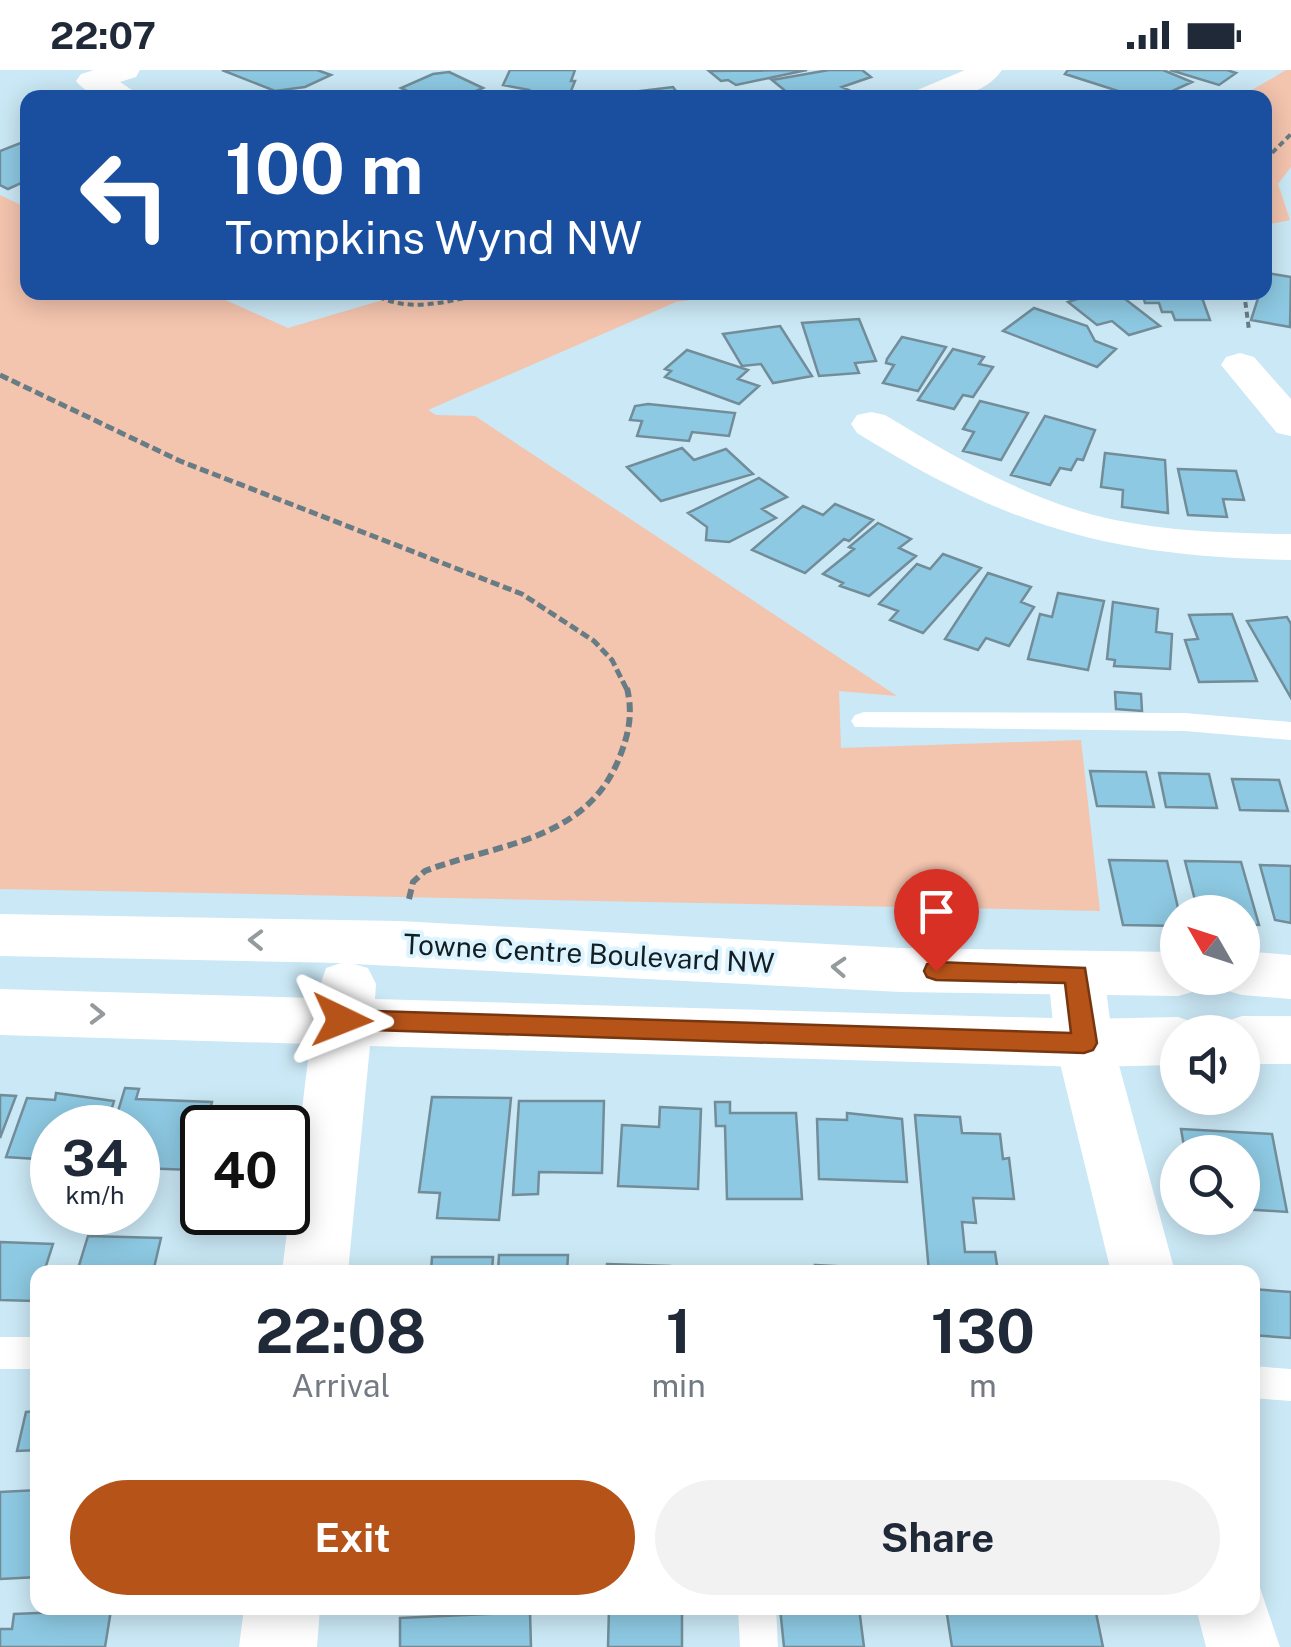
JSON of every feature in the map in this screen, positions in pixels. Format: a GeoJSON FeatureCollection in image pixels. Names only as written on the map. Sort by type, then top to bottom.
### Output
{"type":"FeatureCollection","features":[{"type":"Feature","properties":{"kind":"street"},"geometry":{"type":"LineString","coordinates":[[112,90],[92,81],[125,70]]}},
{"type":"Feature","properties":{"kind":"street"},"geometry":{"type":"LineString","coordinates":[[948,90],[986,70]]}},
{"type":"Feature","properties":{"kind":"street"},"geometry":{"type":"LineString","coordinates":[[1240,365],[1291,424]]}},
{"type":"Feature","properties":{"kind":"street"},"geometry":{"type":"LineString","coordinates":[[871,424],[934,464],[1064,518],[1115,533],[1291,547]]}},
{"type":"Feature","properties":{"kind":"street","name":"Towne Centre Boulevard NW"},"geometry":{"type":"LineString","coordinates":[[0,935],[353,942],[901,970],[1160,974]]}},
{"type":"Feature","properties":{"kind":"street"},"geometry":{"type":"LineString","coordinates":[[317,1265],[353,942]]}},
{"type":"Feature","properties":{"kind":"street"},"geometry":{"type":"LineString","coordinates":[[1076,974],[1084,1043],[1141,1265]]}},
{"type":"Feature","properties":{"kind":"street"},"geometry":{"type":"LineString","coordinates":[[1260,974],[1291,977]]}},
{"type":"Feature","properties":{"kind":"street"},"geometry":{"type":"LineString","coordinates":[[0,1012],[1084,1043],[1160,1041]]}},
{"type":"Feature","properties":{"kind":"street"},"geometry":{"type":"LineString","coordinates":[[1260,1040],[1291,1040]]}},
{"type":"Feature","properties":{"kind":"street"},"geometry":{"type":"LineString","coordinates":[[278,1647],[281,1615]]}},
{"type":"Feature","properties":{"kind":"street"},"geometry":{"type":"LineString","coordinates":[[1234,1615],[1243,1647]]}},
{"type":"Feature","properties":{"kind":"lane"},"geometry":{"type":"LineString","coordinates":[[864,721],[1185,722],[1291,731]]}},
{"type":"Feature","properties":{"kind":"lane"},"geometry":{"type":"LineString","coordinates":[[0,1353],[30,1354]]}},
{"type":"Feature","properties":{"kind":"lane"},"geometry":{"type":"LineString","coordinates":[[1260,1383],[1291,1385]]}},
{"type":"Feature","properties":{"kind":"lane"},"geometry":{"type":"LineString","coordinates":[[757,1615],[759,1647]]}},
{"type":"Feature","properties":{"kind":"path"},"geometry":{"type":"LineString","coordinates":[[1272,153],[1291,134]]}},
{"type":"Feature","properties":{"kind":"path"},"geometry":{"type":"LineString","coordinates":[[380,300],[414,305],[444,300]]}},
{"type":"Feature","properties":{"kind":"path"},"geometry":{"type":"LineString","coordinates":[[0,375],[180,461],[522,594],[568,621],[619,668],[630,685],[633,723],[613,770],[593,798],[555,830],[425,871],[413,882],[410,892]]}},
{"type":"Feature","properties":{"kind":"shaded area"},"geometry":{"type":"Polygon","coordinates":[[[1291,70],[1291,167],[1278,184],[1290,220],[1272,224],[1272,90],[1252,90],[1291,70]]]}},
{"type":"Feature","properties":{"kind":"shaded area"},"geometry":{"type":"Polygon","coordinates":[[[0,195],[20,205],[20,300],[226,300],[288,328],[382,300],[690,300],[676,302],[428,410],[436,415],[475,416],[897,696],[839,691],[841,748],[1081,740],[1100,911],[0,889],[0,195]]]}},
{"type":"Feature","properties":{"kind":"building"},"geometry":{"type":"Polygon","coordinates":[[[222,70],[317,70],[331,75],[305,87],[272,90],[222,70]]]}},
{"type":"Feature","properties":{"kind":"building"},"geometry":{"type":"Polygon","coordinates":[[[510,70],[575,70],[571,90],[529,90],[503,85],[510,70]]]}},
{"type":"Feature","properties":{"kind":"building"},"geometry":{"type":"Polygon","coordinates":[[[807,70],[736,85],[721,81],[709,71],[807,70]]]}},
{"type":"Feature","properties":{"kind":"building"},"geometry":{"type":"Polygon","coordinates":[[[829,70],[862,70],[871,77],[842,87],[848,90],[784,90],[772,80],[829,70]]]}},
{"type":"Feature","properties":{"kind":"building"},"geometry":{"type":"Polygon","coordinates":[[[1068,70],[1163,70],[1192,82],[1174,90],[1115,90],[1065,74],[1068,70]]]}},
{"type":"Feature","properties":{"kind":"building"},"geometry":{"type":"Polygon","coordinates":[[[1170,70],[1227,70],[1236,73],[1219,85],[1170,70]]]}},
{"type":"Feature","properties":{"kind":"building"},"geometry":{"type":"Polygon","coordinates":[[[449,72],[483,88],[401,88],[433,74],[449,72]]]}},
{"type":"Feature","properties":{"kind":"building"},"geometry":{"type":"Polygon","coordinates":[[[20,143],[20,184],[8,189],[0,185],[0,151],[20,143]]]}},
{"type":"Feature","properties":{"kind":"building"},"geometry":{"type":"Polygon","coordinates":[[[1272,274],[1291,277],[1290,327],[1251,320],[1257,300],[1272,300],[1272,274]]]}},
{"type":"Feature","properties":{"kind":"building"},"geometry":{"type":"Polygon","coordinates":[[[1126,300],[1160,326],[1129,335],[1112,321],[1097,325],[1068,302],[1126,300]]]}},
{"type":"Feature","properties":{"kind":"building"},"geometry":{"type":"Polygon","coordinates":[[[1144,300],[1203,300],[1210,320],[1175,320],[1172,312],[1162,312],[1159,303],[1144,300]]]}},
{"type":"Feature","properties":{"kind":"building"},"geometry":{"type":"Polygon","coordinates":[[[1034,308],[1087,326],[1095,341],[1116,349],[1097,367],[1003,331],[1034,308]]]}},
{"type":"Feature","properties":{"kind":"building"},"geometry":{"type":"Polygon","coordinates":[[[859,319],[876,361],[855,363],[859,373],[819,376],[802,323],[859,319]]]}},
{"type":"Feature","properties":{"kind":"building"},"geometry":{"type":"Polygon","coordinates":[[[780,326],[812,376],[773,383],[761,364],[742,366],[723,334],[780,326]]]}},
{"type":"Feature","properties":{"kind":"building"},"geometry":{"type":"Polygon","coordinates":[[[902,337],[946,347],[918,391],[883,383],[894,365],[886,363],[887,359],[902,337]]]}},
{"type":"Feature","properties":{"kind":"building"},"geometry":{"type":"Polygon","coordinates":[[[953,349],[984,357],[979,364],[993,367],[973,397],[963,395],[954,409],[918,400],[953,349]]]}},
{"type":"Feature","properties":{"kind":"building"},"geometry":{"type":"Polygon","coordinates":[[[687,350],[748,370],[738,379],[759,386],[739,404],[665,377],[671,371],[665,369],[687,350]]]}},
{"type":"Feature","properties":{"kind":"building"},"geometry":{"type":"Polygon","coordinates":[[[980,401],[1028,413],[1001,460],[963,451],[974,432],[963,429],[980,401]]]}},
{"type":"Feature","properties":{"kind":"building"},"geometry":{"type":"Polygon","coordinates":[[[635,406],[735,413],[729,436],[692,432],[689,441],[637,436],[642,421],[630,420],[635,406]]]}},
{"type":"Feature","properties":{"kind":"building"},"geometry":{"type":"Polygon","coordinates":[[[1045,416],[1095,430],[1083,460],[1077,459],[1071,470],[1060,468],[1050,485],[1011,475],[1045,416]]]}},
{"type":"Feature","properties":{"kind":"building"},"geometry":{"type":"Polygon","coordinates":[[[682,448],[694,460],[726,449],[753,474],[661,501],[627,467],[682,448]]]}},
{"type":"Feature","properties":{"kind":"building"},"geometry":{"type":"Polygon","coordinates":[[[1105,453],[1165,460],[1168,513],[1122,507],[1123,490],[1101,487],[1105,453]]]}},
{"type":"Feature","properties":{"kind":"building"},"geometry":{"type":"Polygon","coordinates":[[[1178,469],[1236,471],[1244,500],[1223,499],[1227,517],[1188,515],[1178,469]]]}},
{"type":"Feature","properties":{"kind":"building"},"geometry":{"type":"Polygon","coordinates":[[[759,478],[787,497],[762,509],[776,518],[729,542],[706,540],[707,527],[688,513],[759,478]]]}},
{"type":"Feature","properties":{"kind":"building"},"geometry":{"type":"Polygon","coordinates":[[[835,504],[873,520],[805,573],[752,550],[803,506],[823,515],[835,504]]]}},
{"type":"Feature","properties":{"kind":"building"},"geometry":{"type":"Polygon","coordinates":[[[878,523],[911,539],[899,548],[916,556],[869,596],[840,586],[843,583],[823,574],[854,549],[849,547],[878,523]]]}},
{"type":"Feature","properties":{"kind":"building"},"geometry":{"type":"Polygon","coordinates":[[[943,554],[981,568],[923,633],[890,620],[898,611],[879,604],[917,564],[930,569],[943,554]]]}},
{"type":"Feature","properties":{"kind":"building"},"geometry":{"type":"Polygon","coordinates":[[[988,573],[1031,587],[1021,602],[1034,607],[1009,646],[986,638],[978,650],[945,639],[988,573]]]}},
{"type":"Feature","properties":{"kind":"building"},"geometry":{"type":"Polygon","coordinates":[[[1058,593],[1104,601],[1088,670],[1028,659],[1040,614],[1052,617],[1058,593]]]}},
{"type":"Feature","properties":{"kind":"building"},"geometry":{"type":"Polygon","coordinates":[[[1113,602],[1158,609],[1156,632],[1172,634],[1170,669],[1114,666],[1115,660],[1107,659],[1113,602]]]}},
{"type":"Feature","properties":{"kind":"building"},"geometry":{"type":"Polygon","coordinates":[[[1232,614],[1257,681],[1199,682],[1185,640],[1198,639],[1189,615],[1232,614]]]}},
{"type":"Feature","properties":{"kind":"building"},"geometry":{"type":"Polygon","coordinates":[[[1287,617],[1291,624],[1291,698],[1247,621],[1287,617]]]}},
{"type":"Feature","properties":{"kind":"building"},"geometry":{"type":"Polygon","coordinates":[[[1115,692],[1141,694],[1142,711],[1116,709],[1115,692]]]}},
{"type":"Feature","properties":{"kind":"building"},"geometry":{"type":"Polygon","coordinates":[[[1090,771],[1146,772],[1154,807],[1097,806],[1090,771]]]}},
{"type":"Feature","properties":{"kind":"building"},"geometry":{"type":"Polygon","coordinates":[[[1159,773],[1209,774],[1217,808],[1166,807],[1159,773]]]}},
{"type":"Feature","properties":{"kind":"building"},"geometry":{"type":"Polygon","coordinates":[[[1232,779],[1279,780],[1288,811],[1240,810],[1232,779]]]}},
{"type":"Feature","properties":{"kind":"building"},"geometry":{"type":"Polygon","coordinates":[[[1109,860],[1167,861],[1175,895],[1160,895],[1160,926],[1123,925],[1109,860]]]}},
{"type":"Feature","properties":{"kind":"building"},"geometry":{"type":"Polygon","coordinates":[[[1185,861],[1241,862],[1250,895],[1194,895],[1185,861]]]}},
{"type":"Feature","properties":{"kind":"building"},"geometry":{"type":"Polygon","coordinates":[[[1260,865],[1291,866],[1291,923],[1275,920],[1260,865]]]}},
{"type":"Feature","properties":{"kind":"building"},"geometry":{"type":"Polygon","coordinates":[[[125,1088],[139,1089],[136,1099],[212,1102],[180,1105],[180,1170],[160,1169],[160,1105],[120,1105],[125,1088]]]}},
{"type":"Feature","properties":{"kind":"building"},"geometry":{"type":"Polygon","coordinates":[[[56,1093],[114,1101],[113,1105],[30,1105],[30,1159],[6,1157],[27,1098],[55,1100],[56,1093]]]}},
{"type":"Feature","properties":{"kind":"building"},"geometry":{"type":"Polygon","coordinates":[[[0,1095],[16,1096],[0,1138],[0,1095]]]}},
{"type":"Feature","properties":{"kind":"building"},"geometry":{"type":"Polygon","coordinates":[[[432,1097],[511,1098],[499,1220],[437,1218],[440,1193],[419,1192],[432,1097]]]}},
{"type":"Feature","properties":{"kind":"building"},"geometry":{"type":"Polygon","coordinates":[[[519,1101],[604,1101],[602,1173],[539,1172],[538,1194],[513,1195],[519,1101]]]}},
{"type":"Feature","properties":{"kind":"building"},"geometry":{"type":"Polygon","coordinates":[[[715,1102],[730,1102],[730,1113],[796,1113],[802,1199],[727,1199],[725,1126],[716,1126],[715,1102]]]}},
{"type":"Feature","properties":{"kind":"building"},"geometry":{"type":"Polygon","coordinates":[[[660,1107],[701,1109],[698,1189],[618,1186],[622,1125],[659,1127],[660,1107]]]}},
{"type":"Feature","properties":{"kind":"building"},"geometry":{"type":"Polygon","coordinates":[[[847,1113],[902,1119],[907,1182],[819,1179],[817,1119],[847,1120],[847,1113]]]}},
{"type":"Feature","properties":{"kind":"building"},"geometry":{"type":"Polygon","coordinates":[[[915,1115],[960,1117],[962,1133],[1000,1134],[1003,1159],[1009,1158],[1014,1199],[973,1198],[976,1223],[962,1222],[965,1252],[995,1252],[997,1265],[928,1265],[915,1115]]]}},
{"type":"Feature","properties":{"kind":"building"},"geometry":{"type":"Polygon","coordinates":[[[1181,1129],[1272,1134],[1287,1212],[1260,1210],[1260,1135],[1182,1135],[1181,1129]]]}},
{"type":"Feature","properties":{"kind":"building"},"geometry":{"type":"Polygon","coordinates":[[[88,1236],[161,1238],[155,1265],[79,1265],[88,1236]]]}},
{"type":"Feature","properties":{"kind":"building"},"geometry":{"type":"Polygon","coordinates":[[[0,1242],[53,1244],[46,1265],[30,1265],[30,1301],[0,1300],[0,1242]]]}},
{"type":"Feature","properties":{"kind":"building"},"geometry":{"type":"Polygon","coordinates":[[[499,1255],[568,1255],[567,1265],[498,1265],[499,1255]]]}},
{"type":"Feature","properties":{"kind":"building"},"geometry":{"type":"Polygon","coordinates":[[[432,1257],[493,1257],[492,1265],[431,1265],[432,1257]]]}},
{"type":"Feature","properties":{"kind":"building"},"geometry":{"type":"Polygon","coordinates":[[[1260,1290],[1291,1292],[1291,1338],[1260,1336],[1260,1290]]]}},
{"type":"Feature","properties":{"kind":"building"},"geometry":{"type":"Polygon","coordinates":[[[26,1412],[30,1412],[30,1450],[17,1451],[26,1412]]]}},
{"type":"Feature","properties":{"kind":"building"},"geometry":{"type":"Polygon","coordinates":[[[30,1490],[30,1577],[0,1579],[0,1492],[30,1490]]]}},
{"type":"Feature","properties":{"kind":"building"},"geometry":{"type":"Polygon","coordinates":[[[14,1614],[110,1615],[105,1647],[0,1647],[0,1629],[12,1629],[14,1614]]]}},
{"type":"Feature","properties":{"kind":"building"},"geometry":{"type":"Polygon","coordinates":[[[530,1615],[531,1647],[400,1647],[400,1618],[530,1615]]]}},
{"type":"Feature","properties":{"kind":"building"},"geometry":{"type":"Polygon","coordinates":[[[609,1615],[682,1615],[682,1647],[608,1647],[609,1615]]]}},
{"type":"Feature","properties":{"kind":"building"},"geometry":{"type":"Polygon","coordinates":[[[781,1615],[860,1615],[864,1647],[784,1647],[781,1615]]]}},
{"type":"Feature","properties":{"kind":"building"},"geometry":{"type":"Polygon","coordinates":[[[947,1615],[1096,1615],[1103,1647],[952,1647],[947,1615]]]}},
{"type":"Feature","properties":{"kind":"route"},"geometry":{"type":"LineString","coordinates":[[342,1020],[1084,1043],[1076,974],[936,971]]}}]}
